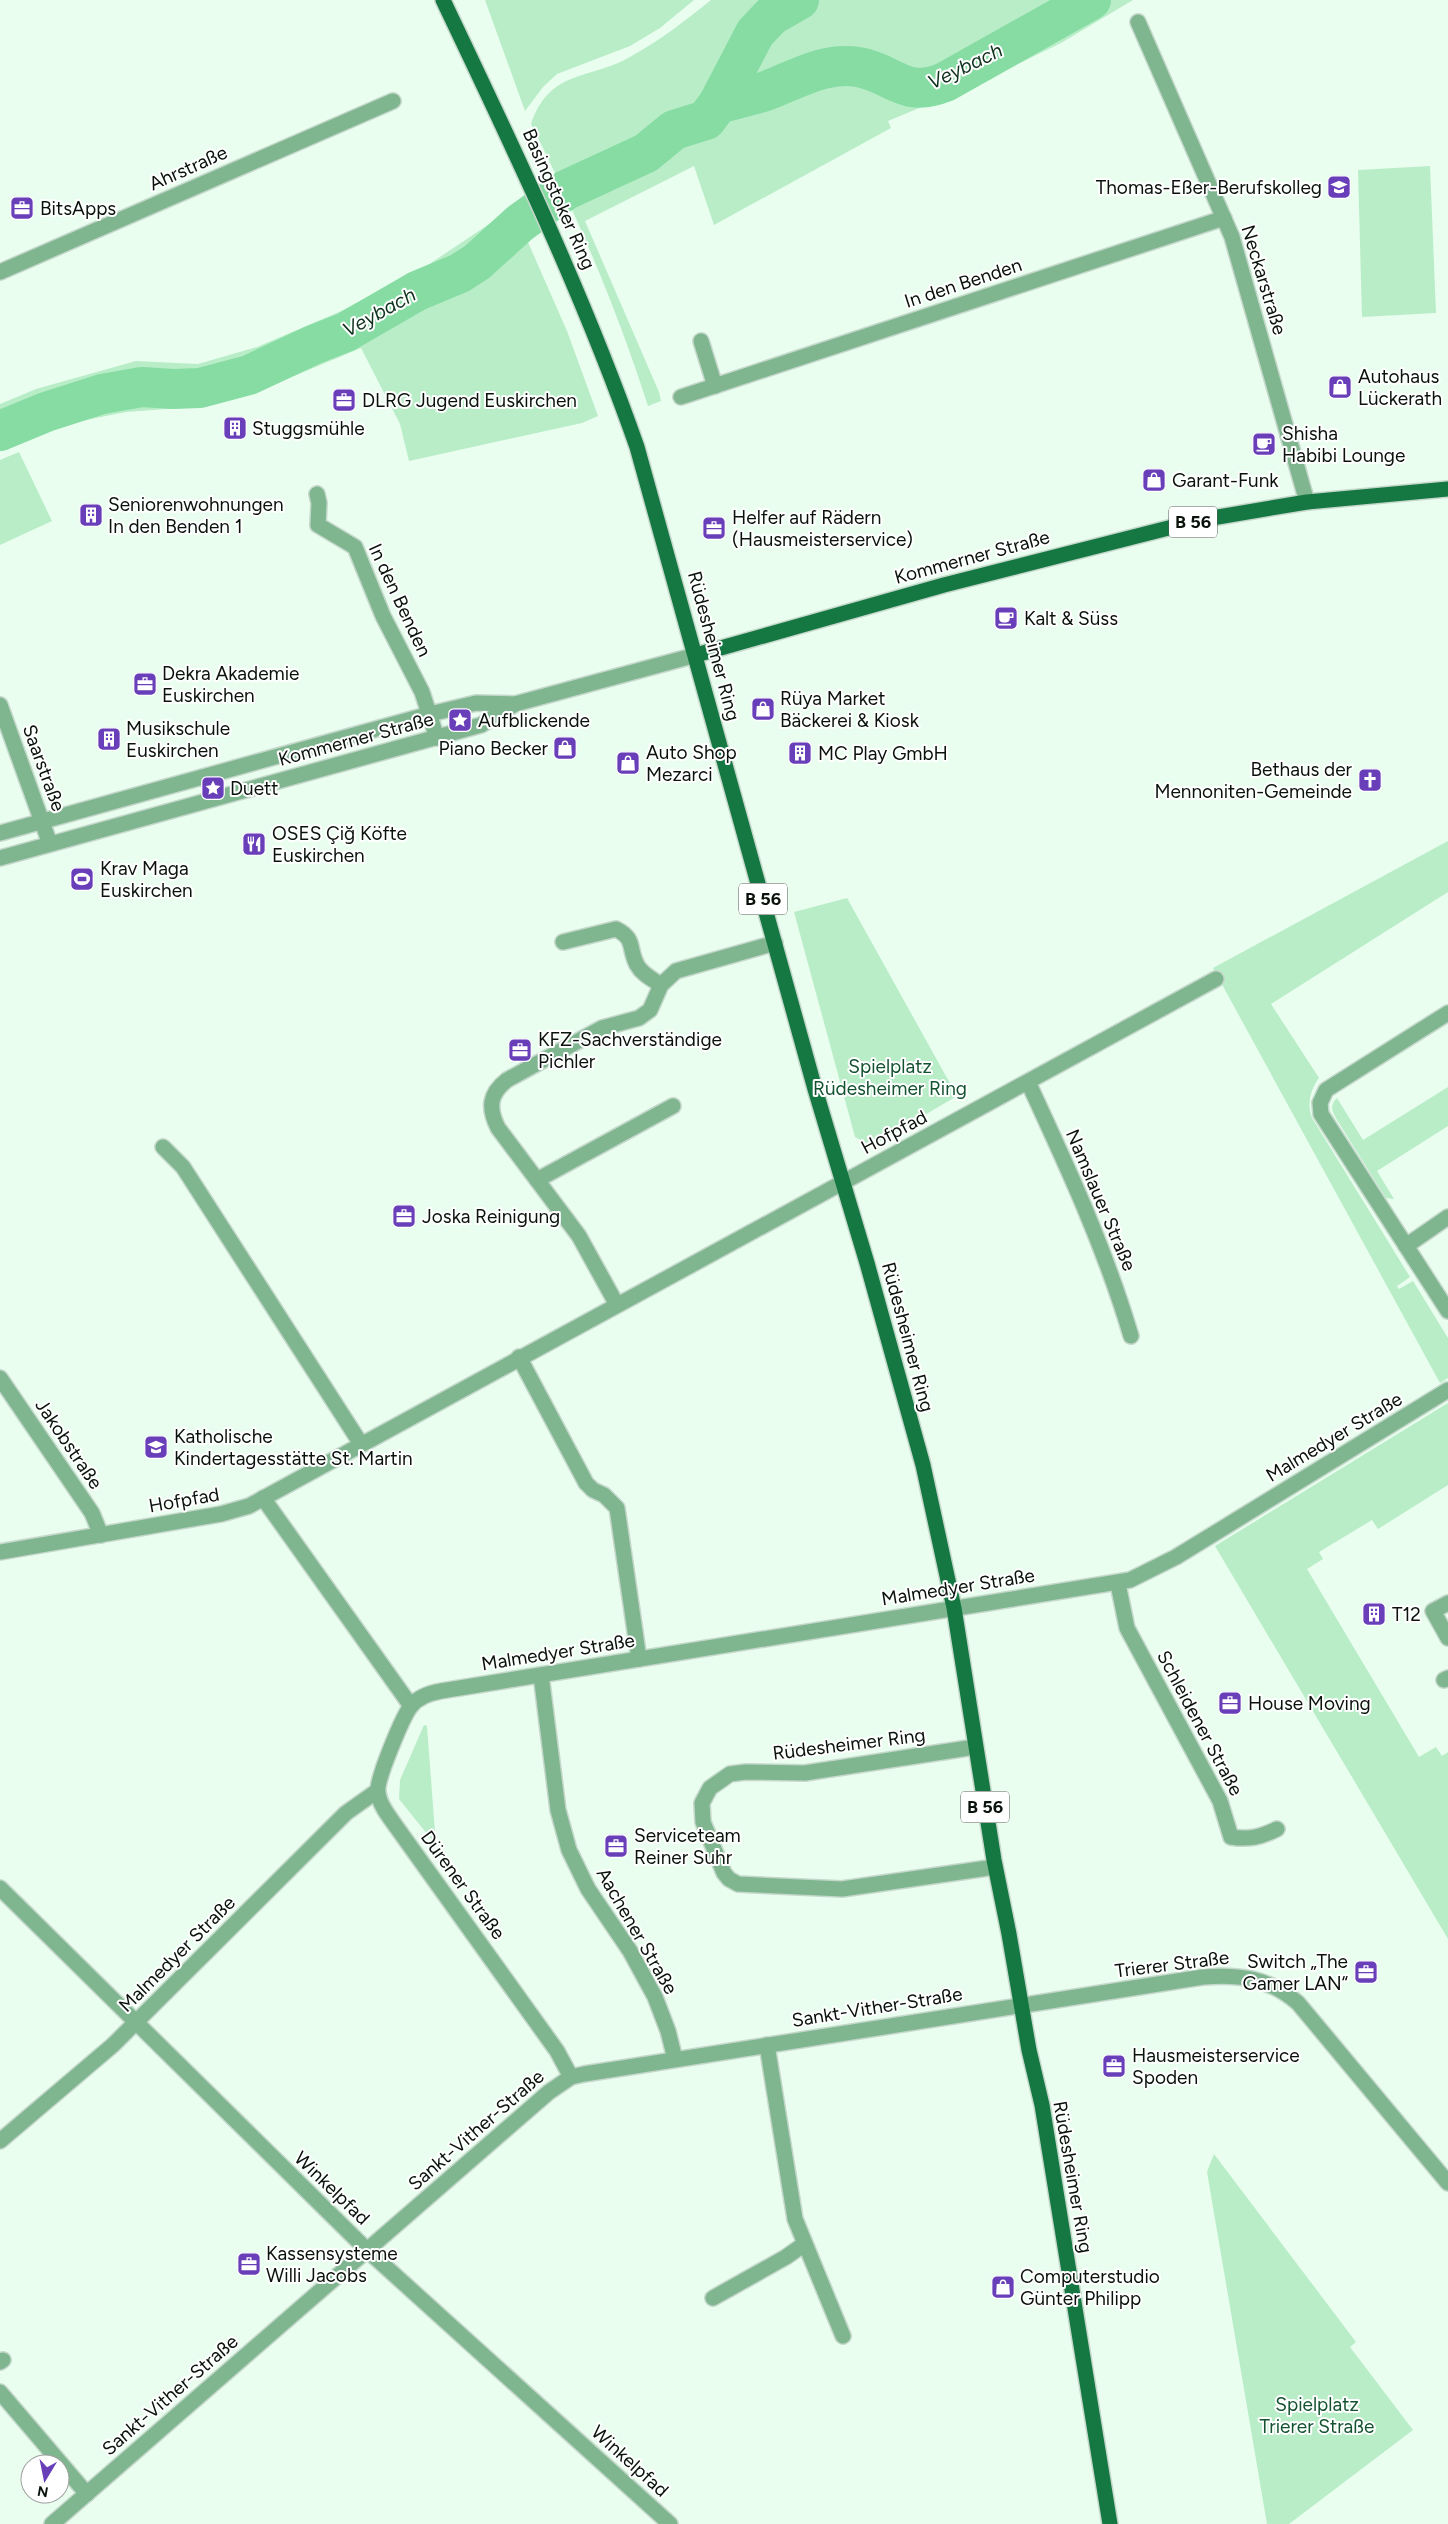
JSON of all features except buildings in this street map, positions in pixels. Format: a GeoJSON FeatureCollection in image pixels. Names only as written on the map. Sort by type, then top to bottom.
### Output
{"type":"FeatureCollection","features":[{"type":"Feature","properties":{"kind":"main road","name":"Basingstoker Ring"},"geometry":{"type":"LineString","coordinates":[[443,0],[554,236],[605,356],[627,418]]}},
{"type":"Feature","properties":{"kind":"main road","name":"Rüdesheimer Ring"},"geometry":{"type":"LineString","coordinates":[[627,418],[651,491],[775,943],[923,1465],[954,1608],[995,1867],[1042,2105],[1110,2524]]}},
{"type":"Feature","properties":{"kind":"main road","name":"Kommerner Straße"},"geometry":{"type":"LineString","coordinates":[[696,655],[1119,539],[1200,520],[1307,502],[1448,489]]}},
{"type":"Feature","properties":{"kind":"street","name":"Neckarstraße"},"geometry":{"type":"LineString","coordinates":[[1138,22],[1224,218],[1240,260],[1307,502]]}},
{"type":"Feature","properties":{"kind":"street","name":"Ahrstraße"},"geometry":{"type":"LineString","coordinates":[[0,272],[393,101]]}},
{"type":"Feature","properties":{"kind":"street","name":"In den Benden"},"geometry":{"type":"LineString","coordinates":[[681,396],[1224,218]]}},
{"type":"Feature","properties":{"kind":"street"},"geometry":{"type":"LineString","coordinates":[[701,341],[715,386]]}},
{"type":"Feature","properties":{"kind":"street","name":"In den Benden"},"geometry":{"type":"LineString","coordinates":[[317,494],[319,503],[318,525],[355,547],[383,616],[422,692],[437,738]]}},
{"type":"Feature","properties":{"kind":"street","name":"Kommerner Straße"},"geometry":{"type":"LineString","coordinates":[[0,833],[430,714],[476,703],[515,704],[696,655]]}},
{"type":"Feature","properties":{"kind":"street","name":"Kommerner Straße"},"geometry":{"type":"LineString","coordinates":[[0,858],[481,726],[515,704]]}},
{"type":"Feature","properties":{"kind":"street","name":"Saarstraße"},"geometry":{"type":"LineString","coordinates":[[0,706],[50,844]]}},
{"type":"Feature","properties":{"kind":"street"},"geometry":{"type":"LineString","coordinates":[[562,942],[616,928],[630,939],[636,964],[645,975],[661,985]]}},
{"type":"Feature","properties":{"kind":"street"},"geometry":{"type":"LineString","coordinates":[[617,1305],[579,1236],[498,1128],[490,1114],[495,1089],[507,1080],[602,1028],[639,1018],[650,1010],[661,985],[676,971],[688,966],[775,943]]}},
{"type":"Feature","properties":{"kind":"street","name":"Hofpfad"},"geometry":{"type":"LineString","coordinates":[[0,1552],[231,1512],[248,1506],[1216,979]]}},
{"type":"Feature","properties":{"kind":"street"},"geometry":{"type":"LineString","coordinates":[[1448,1013],[1326,1090],[1320,1103],[1321,1114],[1448,1311]]}},
{"type":"Feature","properties":{"kind":"street","name":"Namslauer Straße"},"geometry":{"type":"LineString","coordinates":[[1028,1082],[1102,1247],[1131,1336]]}},
{"type":"Feature","properties":{"kind":"street"},"geometry":{"type":"LineString","coordinates":[[537,1180],[673,1106]]}},
{"type":"Feature","properties":{"kind":"street"},"geometry":{"type":"LineString","coordinates":[[163,1147],[183,1167],[361,1444]]}},
{"type":"Feature","properties":{"kind":"street"},"geometry":{"type":"LineString","coordinates":[[1406,1246],[1448,1217]]}},
{"type":"Feature","properties":{"kind":"street"},"geometry":{"type":"LineString","coordinates":[[519,1357],[586,1483],[593,1490],[604,1495],[617,1508],[639,1659]]}},
{"type":"Feature","properties":{"kind":"street","name":"Jakobstraße"},"geometry":{"type":"LineString","coordinates":[[0,1378],[92,1513],[101,1535]]}},
{"type":"Feature","properties":{"kind":"street","name":"Malmedyer Straße"},"geometry":{"type":"LineString","coordinates":[[410,1706],[430,1693],[954,1608],[1118,1584],[1140,1577],[1176,1557],[1446,1391]]}},
{"type":"Feature","properties":{"kind":"street"},"geometry":{"type":"LineString","coordinates":[[263,1498],[410,1706],[380,1777],[377,1791]]}},
{"type":"Feature","properties":{"kind":"street","name":"Schleidener Straße"},"geometry":{"type":"LineString","coordinates":[[1118,1584],[1127,1628],[1220,1801],[1231,1837],[1245,1840],[1263,1836],[1277,1829]]}},
{"type":"Feature","properties":{"kind":"street"},"geometry":{"type":"LineString","coordinates":[[1448,1603],[1433,1611],[1448,1638]]}},
{"type":"Feature","properties":{"kind":"street","name":"Aachener Straße"},"geometry":{"type":"LineString","coordinates":[[541,1675],[558,1810],[569,1850],[588,1889],[630,1951],[655,1997],[668,2031],[675,2059]]}},
{"type":"Feature","properties":{"kind":"street","name":"Rüdesheimer Ring"},"geometry":{"type":"LineString","coordinates":[[975,1747],[805,1773],[746,1772],[730,1774],[710,1788],[702,1803],[703,1822],[724,1873],[729,1879],[738,1884],[842,1889],[865,1888],[995,1867]]}},
{"type":"Feature","properties":{"kind":"street","name":"Malmedyer Straße"},"geometry":{"type":"LineString","coordinates":[[0,2141],[113,2046],[346,1813],[377,1791]]}},
{"type":"Feature","properties":{"kind":"street","name":"Dürener Straße"},"geometry":{"type":"LineString","coordinates":[[377,1791],[386,1812],[557,2051],[571,2077]]}},
{"type":"Feature","properties":{"kind":"street","name":"Winkelpfad"},"geometry":{"type":"LineString","coordinates":[[0,1888],[135,2024],[367,2250],[670,2524]]}},
{"type":"Feature","properties":{"kind":"street","name":"Trierer Straße"},"geometry":{"type":"LineString","coordinates":[[1021,2005],[1220,1976],[1243,1976],[1275,1986],[1304,2009],[1448,2183]]}},
{"type":"Feature","properties":{"kind":"street","name":"Sankt-Vither-Straße"},"geometry":{"type":"LineString","coordinates":[[52,2524],[549,2092],[571,2077],[1021,2005]]}},
{"type":"Feature","properties":{"kind":"street"},"geometry":{"type":"LineString","coordinates":[[767,2045],[790,2196],[803,2245],[843,2336]]}},
{"type":"Feature","properties":{"kind":"street"},"geometry":{"type":"LineString","coordinates":[[713,2298],[786,2257],[803,2245]]}},
{"type":"Feature","properties":{"kind":"street"},"geometry":{"type":"LineString","coordinates":[[0,2392],[87,2494]]}},
{"type":"Feature","properties":{"kind":"green space"},"geometry":{"type":"Polygon","coordinates":[[[485,0],[694,0],[660,28],[630,46],[557,74],[543,87],[525,111],[485,0]]]}},
{"type":"Feature","properties":{"kind":"green space"},"geometry":{"type":"Polygon","coordinates":[[[711,0],[1133,0],[1061,43],[977,84],[888,121],[891,128],[714,225],[694,166],[585,221],[659,392],[661,401],[648,406],[623,334],[595,263],[531,124],[539,106],[560,85],[572,78],[630,57],[672,30],[711,0]]]}},
{"type":"Feature","properties":{"kind":"green space"},"geometry":{"type":"Polygon","coordinates":[[[1430,166],[1436,313],[1362,317],[1358,170],[1430,166]]]}},
{"type":"Feature","properties":{"kind":"green space"},"geometry":{"type":"Polygon","coordinates":[[[513,208],[567,331],[598,416],[582,423],[409,461],[400,424],[361,348],[256,392],[207,406],[126,412],[56,426],[0,451],[0,404],[36,389],[136,361],[198,364],[257,347],[339,312],[425,267],[513,208]]]}},
{"type":"Feature","properties":{"kind":"green space"},"geometry":{"type":"Polygon","coordinates":[[[19,452],[52,521],[0,545],[0,460],[19,452]]]}},
{"type":"Feature","properties":{"kind":"green space"},"geometry":{"type":"Polygon","coordinates":[[[1448,841],[1448,892],[1271,1004],[1319,1078],[1313,1087],[1310,1097],[1312,1118],[1410,1277],[1397,1286],[1399,1289],[1413,1281],[1448,1338],[1448,1378],[1440,1383],[1213,968],[1448,841]]]}},
{"type":"Feature","properties":{"kind":"green space","name":"Spielplatz Rüdesheimer Ring"},"geometry":{"type":"Polygon","coordinates":[[[847,898],[957,1096],[872,1146],[855,1137],[794,912],[847,898]]]}},
{"type":"Feature","properties":{"kind":"green space"},"geometry":{"type":"Polygon","coordinates":[[[1448,1087],[1448,1126],[1377,1171],[1394,1199],[1386,1198],[1337,1120],[1333,1111],[1333,1104],[1337,1098],[1363,1140],[1448,1087]]]}},
{"type":"Feature","properties":{"kind":"green space"},"geometry":{"type":"Polygon","coordinates":[[[1448,1403],[1448,1485],[1378,1529],[1372,1520],[1319,1552],[1323,1559],[1307,1569],[1419,1757],[1436,1747],[1442,1756],[1448,1752],[1448,1939],[1215,1546],[1448,1403]]]}},
{"type":"Feature","properties":{"kind":"green space"},"geometry":{"type":"Polygon","coordinates":[[[424,1725],[427,1726],[436,1845],[399,1799],[400,1780],[424,1725]]]}},
{"type":"Feature","properties":{"kind":"green space","name":"Spielplatz Trierer Straße"},"geometry":{"type":"Polygon","coordinates":[[[1214,2154],[1356,2342],[1350,2347],[1413,2430],[1289,2524],[1267,2524],[1207,2172],[1214,2154]]]}},
{"type":"Feature","properties":{"kind":"waterway","name":"Veybach"},"geometry":{"type":"LineString","coordinates":[[0,431],[46,412],[102,394],[142,387],[200,388],[249,375],[346,332],[417,291],[460,273],[477,262],[520,223],[566,190],[646,153],[674,130],[706,120],[718,104],[755,33],[771,16],[799,0]]}},
{"type":"Feature","properties":{"kind":"waterway","name":"Veybach"},"geometry":{"type":"LineString","coordinates":[[718,104],[763,92],[809,73],[833,67],[858,67],[909,86],[919,88],[931,86],[945,82],[1091,0]]}},
{"type":"Feature","properties":{"kind":"place","name":"Thomas-Eßer-Berufskolleg"},"geometry":{"type":"Point","coordinates":[1339,187]}},
{"type":"Feature","properties":{"kind":"place","name":"BitsApps"},"geometry":{"type":"Point","coordinates":[22,208]}},
{"type":"Feature","properties":{"kind":"place","name":"Autohaus Lückerath"},"geometry":{"type":"Point","coordinates":[1340,387]}},
{"type":"Feature","properties":{"kind":"place","name":"DLRG Jugend Euskirchen"},"geometry":{"type":"Point","coordinates":[344,400]}},
{"type":"Feature","properties":{"kind":"place","name":"Stuggsmühle"},"geometry":{"type":"Point","coordinates":[235,428]}},
{"type":"Feature","properties":{"kind":"place","name":"Shisha Habibi Lounge"},"geometry":{"type":"Point","coordinates":[1264,444]}},
{"type":"Feature","properties":{"kind":"place","name":"Garant-Funk"},"geometry":{"type":"Point","coordinates":[1154,480]}},
{"type":"Feature","properties":{"kind":"place","name":"Seniorenwohnungen In den Benden 1"},"geometry":{"type":"Point","coordinates":[91,515]}},
{"type":"Feature","properties":{"kind":"place","name":"Helfer auf Rädern (Hausmeisterservice)"},"geometry":{"type":"Point","coordinates":[714,528]}},
{"type":"Feature","properties":{"kind":"place","name":"Kalt & Süss"},"geometry":{"type":"Point","coordinates":[1006,618]}},
{"type":"Feature","properties":{"kind":"place","name":"Dekra Akademie Euskirchen"},"geometry":{"type":"Point","coordinates":[145,684]}},
{"type":"Feature","properties":{"kind":"place","name":"Rüya Market Bäckerei & Kiosk"},"geometry":{"type":"Point","coordinates":[763,709]}},
{"type":"Feature","properties":{"kind":"place","name":"Aufblickende"},"geometry":{"type":"Point","coordinates":[460,720]}},
{"type":"Feature","properties":{"kind":"place","name":"Musikschule Euskirchen"},"geometry":{"type":"Point","coordinates":[109,739]}},
{"type":"Feature","properties":{"kind":"place","name":"Piano Becker"},"geometry":{"type":"Point","coordinates":[565,748]}},
{"type":"Feature","properties":{"kind":"place","name":"MC Play GmbH"},"geometry":{"type":"Point","coordinates":[800,753]}},
{"type":"Feature","properties":{"kind":"place","name":"Auto Shop Mezarci"},"geometry":{"type":"Point","coordinates":[628,763]}},
{"type":"Feature","properties":{"kind":"place","name":"Bethaus der Mennoniten-Gemeinde"},"geometry":{"type":"Point","coordinates":[1370,780]}},
{"type":"Feature","properties":{"kind":"place","name":"Duett"},"geometry":{"type":"Point","coordinates":[213,788]}},
{"type":"Feature","properties":{"kind":"place","name":"OSES Çiğ Köfte Euskirchen"},"geometry":{"type":"Point","coordinates":[254,844]}},
{"type":"Feature","properties":{"kind":"place","name":"Krav Maga Euskirchen"},"geometry":{"type":"Point","coordinates":[82,879]}},
{"type":"Feature","properties":{"kind":"place","name":"KFZ-Sachverständige Pichler"},"geometry":{"type":"Point","coordinates":[520,1050]}},
{"type":"Feature","properties":{"kind":"place","name":"Joska Reinigung"},"geometry":{"type":"Point","coordinates":[404,1216]}},
{"type":"Feature","properties":{"kind":"place","name":"Katholische Kindertagesstätte St. Martin"},"geometry":{"type":"Point","coordinates":[156,1447]}},
{"type":"Feature","properties":{"kind":"place","name":"T12"},"geometry":{"type":"Point","coordinates":[1374,1614]}},
{"type":"Feature","properties":{"kind":"place","name":"House Moving"},"geometry":{"type":"Point","coordinates":[1230,1703]}},
{"type":"Feature","properties":{"kind":"place","name":"Serviceteam Reiner Suhr"},"geometry":{"type":"Point","coordinates":[616,1846]}},
{"type":"Feature","properties":{"kind":"place","name":"Switch „The Gamer LAN“"},"geometry":{"type":"Point","coordinates":[1366,1972]}},
{"type":"Feature","properties":{"kind":"place","name":"Hausmeisterservice Spoden"},"geometry":{"type":"Point","coordinates":[1114,2066]}},
{"type":"Feature","properties":{"kind":"place","name":"Kassensysteme Willi Jacobs"},"geometry":{"type":"Point","coordinates":[249,2264]}},
{"type":"Feature","properties":{"kind":"place","name":"Computerstudio Günter Philipp"},"geometry":{"type":"Point","coordinates":[1003,2287]}}]}
